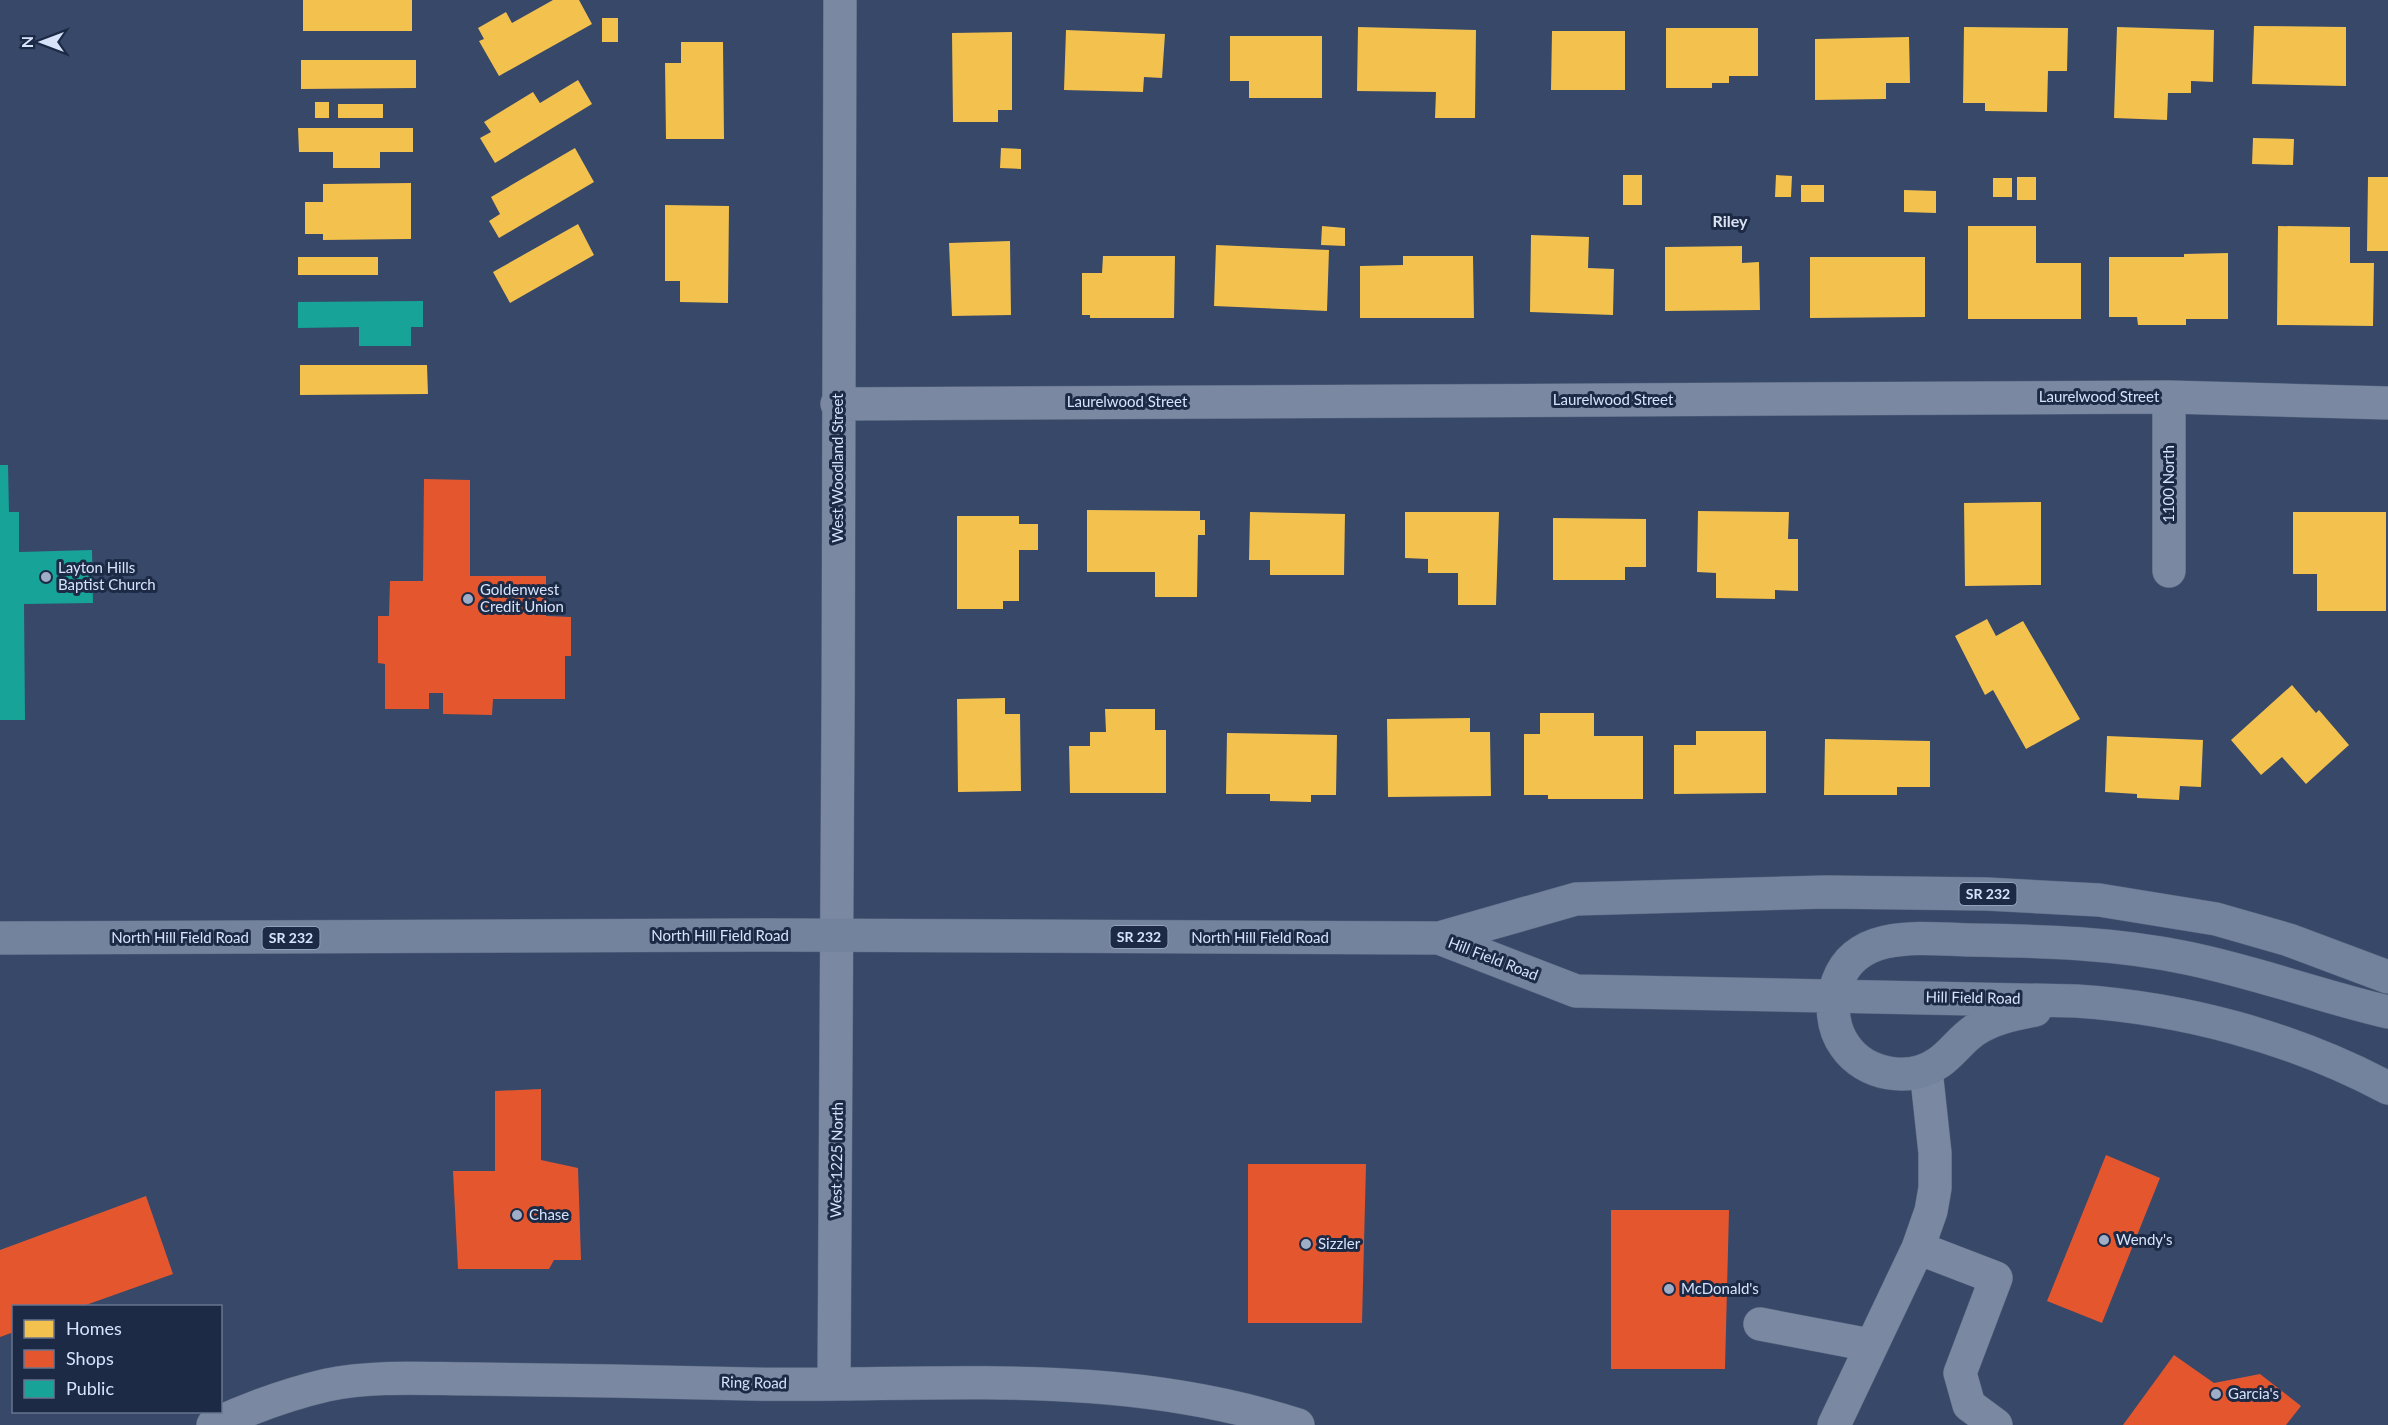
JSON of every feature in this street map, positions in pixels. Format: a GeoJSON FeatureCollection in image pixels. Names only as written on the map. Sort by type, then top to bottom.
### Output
{"type":"FeatureCollection","features":[{"type":"Feature","properties":{"kind":"main road","name":"Hill Field Road"},"geometry":{"type":"LineString","coordinates":[[1439,938],[1576,899],[1826,892],[2017,895],[2099,900],[2216,919],[2289,940],[2388,977]]}},
{"type":"Feature","properties":{"kind":"main road","name":"North Hill Field Road"},"geometry":{"type":"LineString","coordinates":[[0,938],[839,936],[1439,938]]}},
{"type":"Feature","properties":{"kind":"main road","name":"Hill Field Road"},"geometry":{"type":"LineString","coordinates":[[1439,938],[1576,991],[2076,1001],[2143,1008],[2220,1024],[2331,1061],[2388,1088]]}},
{"type":"Feature","properties":{"kind":"main road"},"geometry":{"type":"LineString","coordinates":[[2076,1001],[2016,1014],[1980,1027],[1943,1060],[1926,1070],[1890,1074],[1859,1061],[1847,1049],[1837,1032],[1834,996],[1841,974],[1848,965],[1868,948],[1883,941],[1922,939],[2052,941],[2109,946],[2185,957],[2252,973],[2388,1012]]}},
{"type":"Feature","properties":{"kind":"street","name":"West Woodland Street"},"geometry":{"type":"LineString","coordinates":[[839,936],[837,404],[840,0]]}},
{"type":"Feature","properties":{"kind":"street","name":"Laurelwood Street"},"geometry":{"type":"LineString","coordinates":[[837,404],[2169,397],[2388,403]]}},
{"type":"Feature","properties":{"kind":"street","name":"1100 North"},"geometry":{"type":"LineString","coordinates":[[2169,397],[2169,571]]}},
{"type":"Feature","properties":{"kind":"street","name":"West 1225 North"},"geometry":{"type":"LineString","coordinates":[[834,1384],[839,936]]}},
{"type":"Feature","properties":{"kind":"street"},"geometry":{"type":"LineString","coordinates":[[1834,1425],[1918,1248],[1931,1211],[1935,1188],[1926,1070]]}},
{"type":"Feature","properties":{"kind":"street"},"geometry":{"type":"LineString","coordinates":[[1918,1248],[1996,1278],[1960,1373],[1969,1405],[1996,1425]]}},
{"type":"Feature","properties":{"kind":"street"},"geometry":{"type":"LineString","coordinates":[[1760,1324],[1870,1345]]}},
{"type":"Feature","properties":{"kind":"street","name":"Ring Road"},"geometry":{"type":"LineString","coordinates":[[213,1425],[244,1410],[287,1396],[329,1385],[364,1380],[1099,1386],[1217,1404],[1298,1425]]}},
{"type":"Feature","properties":{"kind":"building: Homes"},"geometry":{"type":"Polygon","coordinates":[[[303,0],[412,0],[412,31],[303,31],[303,0]]]}},
{"type":"Feature","properties":{"kind":"building: Homes"},"geometry":{"type":"Polygon","coordinates":[[[553,0],[579,0],[592,24],[499,76],[479,41],[484,39],[478,28],[506,12],[512,23],[553,0]]]}},
{"type":"Feature","properties":{"kind":"building: Homes"},"geometry":{"type":"Polygon","coordinates":[[[602,18],[618,18],[618,42],[602,42],[602,18]]]}},
{"type":"Feature","properties":{"kind":"building: Homes"},"geometry":{"type":"Polygon","coordinates":[[[2254,26],[2346,27],[2346,86],[2252,84],[2254,26]]]}},
{"type":"Feature","properties":{"kind":"building: Homes"},"geometry":{"type":"Polygon","coordinates":[[[1358,27],[1476,30],[1475,118],[1435,118],[1436,92],[1357,91],[1358,27]]]}},
{"type":"Feature","properties":{"kind":"building: Homes"},"geometry":{"type":"Polygon","coordinates":[[[1964,27],[2068,28],[2067,71],[2048,71],[2047,112],[1985,111],[1985,103],[1963,103],[1964,27]]]}},
{"type":"Feature","properties":{"kind":"building: Homes"},"geometry":{"type":"Polygon","coordinates":[[[2117,27],[2214,30],[2213,82],[2191,81],[2191,93],[2168,93],[2167,120],[2114,118],[2117,27]]]}},
{"type":"Feature","properties":{"kind":"building: Homes"},"geometry":{"type":"Polygon","coordinates":[[[1666,28],[1758,28],[1758,76],[1729,76],[1729,83],[1712,83],[1712,88],[1666,88],[1666,28]]]}},
{"type":"Feature","properties":{"kind":"building: Homes"},"geometry":{"type":"Polygon","coordinates":[[[1066,30],[1165,34],[1162,78],[1144,77],[1143,92],[1064,90],[1066,30]]]}},
{"type":"Feature","properties":{"kind":"building: Homes"},"geometry":{"type":"Polygon","coordinates":[[[1552,31],[1625,31],[1625,90],[1551,90],[1552,31]]]}},
{"type":"Feature","properties":{"kind":"building: Homes"},"geometry":{"type":"Polygon","coordinates":[[[1012,32],[1012,110],[998,110],[998,122],[953,122],[952,33],[1012,32]]]}},
{"type":"Feature","properties":{"kind":"building: Homes"},"geometry":{"type":"Polygon","coordinates":[[[1230,36],[1322,36],[1322,98],[1249,98],[1249,81],[1230,81],[1230,36]]]}},
{"type":"Feature","properties":{"kind":"building: Homes"},"geometry":{"type":"Polygon","coordinates":[[[1909,37],[1910,83],[1886,83],[1886,99],[1815,100],[1815,39],[1909,37]]]}},
{"type":"Feature","properties":{"kind":"building: Homes"},"geometry":{"type":"Polygon","coordinates":[[[681,42],[723,42],[724,139],[666,139],[665,63],[681,63],[681,42]]]}},
{"type":"Feature","properties":{"kind":"building: Homes"},"geometry":{"type":"Polygon","coordinates":[[[301,60],[416,60],[416,88],[301,89],[301,60]]]}},
{"type":"Feature","properties":{"kind":"building: Homes"},"geometry":{"type":"Polygon","coordinates":[[[578,80],[592,104],[495,163],[480,138],[491,132],[484,122],[533,92],[540,103],[578,80]]]}},
{"type":"Feature","properties":{"kind":"building: Homes"},"geometry":{"type":"Polygon","coordinates":[[[315,102],[329,102],[329,118],[315,118],[315,102]]]}},
{"type":"Feature","properties":{"kind":"building: Homes"},"geometry":{"type":"Polygon","coordinates":[[[338,104],[383,104],[383,118],[338,118],[338,104]]]}},
{"type":"Feature","properties":{"kind":"building: Homes"},"geometry":{"type":"Polygon","coordinates":[[[298,128],[413,128],[413,152],[380,152],[380,168],[333,168],[333,152],[299,152],[298,128]]]}},
{"type":"Feature","properties":{"kind":"building: Homes"},"geometry":{"type":"Polygon","coordinates":[[[2253,138],[2294,139],[2293,165],[2252,164],[2253,138]]]}},
{"type":"Feature","properties":{"kind":"building: Homes"},"geometry":{"type":"Polygon","coordinates":[[[575,148],[594,182],[499,238],[489,221],[500,214],[491,197],[575,148]]]}},
{"type":"Feature","properties":{"kind":"building: Homes"},"geometry":{"type":"Polygon","coordinates":[[[1001,148],[1021,149],[1021,169],[1000,168],[1001,148]]]}},
{"type":"Feature","properties":{"kind":"building: Homes"},"geometry":{"type":"Polygon","coordinates":[[[1623,175],[1642,175],[1642,205],[1623,205],[1623,175]]]}},
{"type":"Feature","properties":{"kind":"building: Homes"},"geometry":{"type":"Polygon","coordinates":[[[1776,175],[1792,176],[1791,197],[1775,197],[1776,175]]]}},
{"type":"Feature","properties":{"kind":"building: Homes"},"geometry":{"type":"Polygon","coordinates":[[[2017,177],[2036,177],[2036,200],[2017,200],[2017,177]]]}},
{"type":"Feature","properties":{"kind":"building: Homes"},"geometry":{"type":"Polygon","coordinates":[[[2368,177],[2388,177],[2388,251],[2367,251],[2368,177]]]}},
{"type":"Feature","properties":{"kind":"building: Homes"},"geometry":{"type":"Polygon","coordinates":[[[1993,178],[2012,178],[2012,197],[1993,197],[1993,178]]]}},
{"type":"Feature","properties":{"kind":"building: Homes"},"geometry":{"type":"Polygon","coordinates":[[[411,183],[411,239],[323,240],[323,234],[305,234],[305,202],[323,202],[323,184],[411,183]]]}},
{"type":"Feature","properties":{"kind":"building: Homes"},"geometry":{"type":"Polygon","coordinates":[[[1801,185],[1824,185],[1824,202],[1801,202],[1801,185]]]}},
{"type":"Feature","properties":{"kind":"building: Homes"},"geometry":{"type":"Polygon","coordinates":[[[1904,190],[1936,191],[1936,213],[1904,212],[1904,190]]]}},
{"type":"Feature","properties":{"kind":"building: Homes"},"geometry":{"type":"Polygon","coordinates":[[[665,205],[729,206],[728,303],[680,302],[680,281],[665,281],[665,205]]]}},
{"type":"Feature","properties":{"kind":"building: Homes"},"geometry":{"type":"Polygon","coordinates":[[[578,224],[594,255],[510,303],[493,272],[578,224]]]}},
{"type":"Feature","properties":{"kind":"building: Homes"},"geometry":{"type":"Polygon","coordinates":[[[1322,226],[1345,228],[1345,246],[1321,245],[1322,226]]]}},
{"type":"Feature","properties":{"kind":"building: Homes"},"geometry":{"type":"Polygon","coordinates":[[[1968,226],[2036,226],[2036,263],[2081,263],[2081,319],[1968,319],[1968,226]]]}},
{"type":"Feature","properties":{"kind":"building: Homes"},"geometry":{"type":"Polygon","coordinates":[[[2278,226],[2350,227],[2350,263],[2374,263],[2373,326],[2277,325],[2278,226]]]}},
{"type":"Feature","properties":{"kind":"building: Homes"},"geometry":{"type":"Polygon","coordinates":[[[1531,235],[1589,237],[1588,268],[1614,269],[1613,315],[1530,312],[1531,235]]]}},
{"type":"Feature","properties":{"kind":"building: Homes"},"geometry":{"type":"Polygon","coordinates":[[[1010,241],[1011,315],[952,316],[949,243],[1010,241]]]}},
{"type":"Feature","properties":{"kind":"building: Homes"},"geometry":{"type":"Polygon","coordinates":[[[1216,245],[1329,250],[1327,311],[1214,306],[1216,245]]]}},
{"type":"Feature","properties":{"kind":"building: Homes"},"geometry":{"type":"Polygon","coordinates":[[[1742,246],[1742,263],[1759,262],[1760,310],[1665,311],[1665,247],[1742,246]]]}},
{"type":"Feature","properties":{"kind":"building: Homes"},"geometry":{"type":"Polygon","coordinates":[[[2228,253],[2228,319],[2186,319],[2186,325],[2138,325],[2137,317],[2109,317],[2109,257],[2184,257],[2184,254],[2228,253]]]}},
{"type":"Feature","properties":{"kind":"building: Homes"},"geometry":{"type":"Polygon","coordinates":[[[1103,256],[1175,256],[1174,318],[1090,318],[1090,315],[1082,315],[1082,273],[1102,273],[1103,256]]]}},
{"type":"Feature","properties":{"kind":"building: Homes"},"geometry":{"type":"Polygon","coordinates":[[[1403,256],[1473,256],[1474,318],[1360,318],[1360,266],[1403,265],[1403,256]]]}},
{"type":"Feature","properties":{"kind":"building: Homes"},"geometry":{"type":"Polygon","coordinates":[[[298,257],[378,257],[378,275],[298,275],[298,257]]]}},
{"type":"Feature","properties":{"kind":"building: Homes"},"geometry":{"type":"Polygon","coordinates":[[[1810,257],[1925,257],[1925,317],[1810,318],[1810,257]]]}},
{"type":"Feature","properties":{"kind":"building: Homes"},"geometry":{"type":"Polygon","coordinates":[[[300,365],[427,365],[428,394],[300,395],[300,365]]]}},
{"type":"Feature","properties":{"kind":"building: Homes"},"geometry":{"type":"Polygon","coordinates":[[[2041,502],[2041,585],[1965,586],[1964,503],[2041,502]]]}},
{"type":"Feature","properties":{"kind":"building: Homes"},"geometry":{"type":"Polygon","coordinates":[[[1087,510],[1200,511],[1200,520],[1205,520],[1205,535],[1198,535],[1197,597],[1155,597],[1155,572],[1087,572],[1087,510]]]}},
{"type":"Feature","properties":{"kind":"building: Homes"},"geometry":{"type":"Polygon","coordinates":[[[1698,511],[1789,512],[1788,539],[1798,539],[1798,591],[1775,590],[1775,599],[1716,598],[1716,573],[1697,572],[1698,511]]]}},
{"type":"Feature","properties":{"kind":"building: Homes"},"geometry":{"type":"Polygon","coordinates":[[[1250,512],[1345,514],[1344,575],[1270,575],[1270,560],[1249,560],[1250,512]]]}},
{"type":"Feature","properties":{"kind":"building: Homes"},"geometry":{"type":"Polygon","coordinates":[[[1405,512],[1499,512],[1496,605],[1458,605],[1458,573],[1428,573],[1428,559],[1405,558],[1405,512]]]}},
{"type":"Feature","properties":{"kind":"building: Homes"},"geometry":{"type":"Polygon","coordinates":[[[2293,512],[2386,512],[2386,611],[2317,611],[2317,574],[2293,574],[2293,512]]]}},
{"type":"Feature","properties":{"kind":"building: Homes"},"geometry":{"type":"Polygon","coordinates":[[[957,516],[1019,516],[1019,524],[1038,524],[1038,550],[1019,550],[1019,601],[1003,601],[1003,609],[957,609],[957,516]]]}},
{"type":"Feature","properties":{"kind":"building: Homes"},"geometry":{"type":"Polygon","coordinates":[[[1553,518],[1646,519],[1646,567],[1625,567],[1625,580],[1553,580],[1553,518]]]}},
{"type":"Feature","properties":{"kind":"building: Homes"},"geometry":{"type":"Polygon","coordinates":[[[1987,619],[1996,636],[2023,621],[2080,719],[2026,749],[1993,690],[1985,695],[1955,636],[1987,619]]]}},
{"type":"Feature","properties":{"kind":"building: Homes"},"geometry":{"type":"Polygon","coordinates":[[[2292,685],[2316,713],[2319,710],[2349,745],[2306,784],[2282,757],[2261,775],[2231,740],[2292,685]]]}},
{"type":"Feature","properties":{"kind":"building: Homes"},"geometry":{"type":"Polygon","coordinates":[[[1005,698],[1005,714],[1020,714],[1021,791],[958,792],[957,699],[1005,698]]]}},
{"type":"Feature","properties":{"kind":"building: Homes"},"geometry":{"type":"Polygon","coordinates":[[[1105,709],[1155,709],[1155,730],[1166,730],[1166,793],[1070,793],[1069,746],[1090,746],[1090,732],[1106,732],[1105,709]]]}},
{"type":"Feature","properties":{"kind":"building: Homes"},"geometry":{"type":"Polygon","coordinates":[[[1540,713],[1594,713],[1594,736],[1643,736],[1643,799],[1548,799],[1548,795],[1524,795],[1524,734],[1540,734],[1540,713]]]}},
{"type":"Feature","properties":{"kind":"building: Homes"},"geometry":{"type":"Polygon","coordinates":[[[1470,718],[1470,732],[1490,732],[1491,796],[1388,797],[1387,719],[1470,718]]]}},
{"type":"Feature","properties":{"kind":"building: Homes"},"geometry":{"type":"Polygon","coordinates":[[[1696,731],[1766,731],[1766,793],[1674,794],[1674,745],[1696,745],[1696,731]]]}},
{"type":"Feature","properties":{"kind":"building: Homes"},"geometry":{"type":"Polygon","coordinates":[[[1227,733],[1337,735],[1336,795],[1311,795],[1311,802],[1270,801],[1270,794],[1226,794],[1227,733]]]}},
{"type":"Feature","properties":{"kind":"building: Homes"},"geometry":{"type":"Polygon","coordinates":[[[2107,736],[2203,740],[2201,787],[2180,786],[2179,800],[2137,798],[2137,794],[2105,792],[2107,736]]]}},
{"type":"Feature","properties":{"kind":"building: Homes"},"geometry":{"type":"Polygon","coordinates":[[[1825,739],[1930,741],[1930,787],[1897,787],[1897,795],[1824,795],[1825,739]]]}},
{"type":"Feature","properties":{"kind":"building: Shops","name":"Goldenwest Credit Union"},"geometry":{"type":"Polygon","coordinates":[[[424,479],[470,480],[470,576],[546,576],[546,616],[571,617],[571,656],[565,656],[565,699],[493,699],[492,715],[443,714],[443,693],[429,693],[429,709],[385,709],[385,664],[378,663],[378,616],[389,616],[390,581],[423,581],[424,479]]]}},
{"type":"Feature","properties":{"kind":"building: Shops","name":"Chase"},"geometry":{"type":"Polygon","coordinates":[[[541,1089],[541,1160],[578,1168],[581,1260],[554,1260],[549,1269],[458,1269],[453,1171],[495,1171],[495,1091],[541,1089]]]}},
{"type":"Feature","properties":{"kind":"building: Shops","name":"Wendy's"},"geometry":{"type":"Polygon","coordinates":[[[2106,1155],[2160,1178],[2102,1323],[2047,1301],[2106,1155]]]}},
{"type":"Feature","properties":{"kind":"building: Shops","name":"Sizzler"},"geometry":{"type":"Polygon","coordinates":[[[1248,1164],[1366,1164],[1362,1323],[1248,1323],[1248,1164]]]}},
{"type":"Feature","properties":{"kind":"building: Shops"},"geometry":{"type":"Polygon","coordinates":[[[146,1196],[173,1274],[86,1305],[12,1305],[12,1333],[0,1337],[0,1250],[146,1196]]]}},
{"type":"Feature","properties":{"kind":"building: Shops","name":"McDonald's"},"geometry":{"type":"Polygon","coordinates":[[[1611,1210],[1729,1210],[1725,1369],[1611,1369],[1611,1210]]]}},
{"type":"Feature","properties":{"kind":"building: Shops","name":"Garcia's"},"geometry":{"type":"Polygon","coordinates":[[[2174,1355],[2214,1383],[2260,1374],[2301,1406],[2286,1425],[2123,1425],[2174,1355]]]}},
{"type":"Feature","properties":{"kind":"building: Public"},"geometry":{"type":"Polygon","coordinates":[[[423,301],[423,327],[411,327],[411,346],[359,346],[359,327],[298,328],[298,302],[423,301]]]}},
{"type":"Feature","properties":{"kind":"building: Public","name":"Layton Hills Baptist Church"},"geometry":{"type":"Polygon","coordinates":[[[0,465],[8,465],[9,512],[19,512],[19,552],[92,550],[93,603],[24,604],[25,720],[0,720],[0,465]]]}},
{"type":"Feature","properties":{"kind":"place","name":"Layton Hills Baptist Church"},"geometry":{"type":"Point","coordinates":[46,577]}},
{"type":"Feature","properties":{"kind":"place","name":"Goldenwest Credit Union"},"geometry":{"type":"Point","coordinates":[468,599]}},
{"type":"Feature","properties":{"kind":"place","name":"Chase"},"geometry":{"type":"Point","coordinates":[517,1215]}},
{"type":"Feature","properties":{"kind":"place","name":"Wendy's"},"geometry":{"type":"Point","coordinates":[2104,1240]}},
{"type":"Feature","properties":{"kind":"place","name":"Sizzler"},"geometry":{"type":"Point","coordinates":[1306,1244]}},
{"type":"Feature","properties":{"kind":"place","name":"McDonald's"},"geometry":{"type":"Point","coordinates":[1669,1289]}},
{"type":"Feature","properties":{"kind":"place","name":"Garcia's"},"geometry":{"type":"Point","coordinates":[2216,1394]}},
{"type":"Feature","properties":{"kind":"district","name":"Riley"},"geometry":{"type":"Point","coordinates":[1730,221]}}]}
